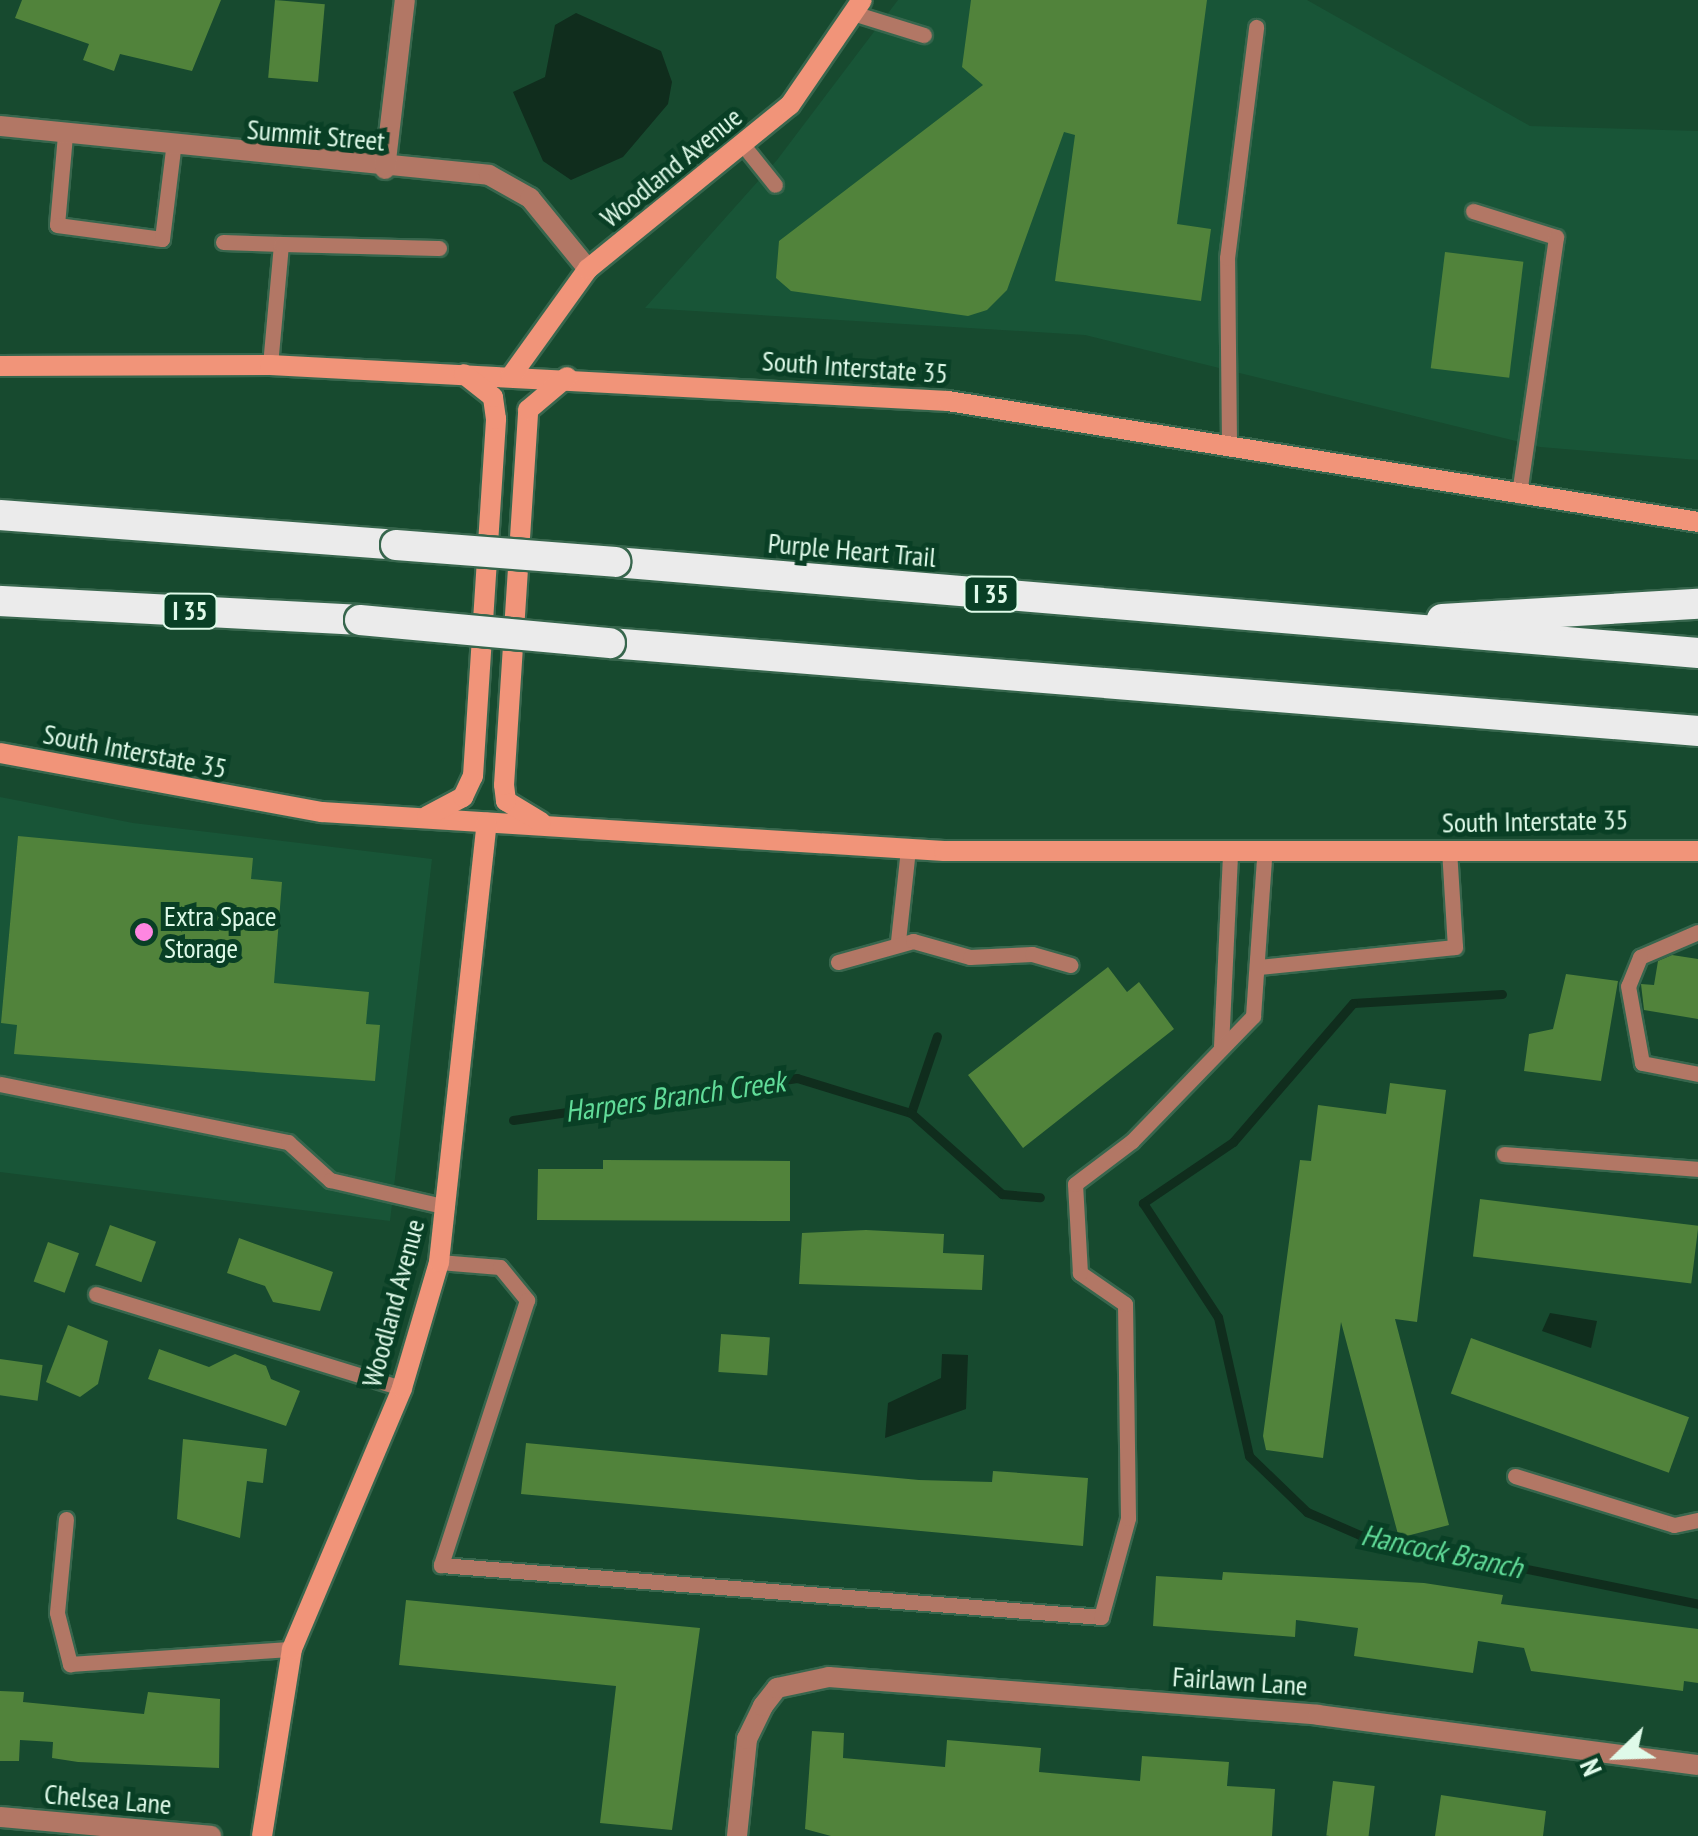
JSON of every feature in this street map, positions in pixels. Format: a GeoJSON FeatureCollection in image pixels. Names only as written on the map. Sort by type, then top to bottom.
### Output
{"type":"FeatureCollection","features":[{"type":"Feature","properties":{"kind":"highway","name":"Purple Heart Trail"},"geometry":{"type":"LineString","coordinates":[[0,515],[1698,653]]}},
{"type":"Feature","properties":{"kind":"highway","name":"I 35"},"geometry":{"type":"LineString","coordinates":[[7,603],[360,620],[610,644],[1698,731]]}},
{"type":"Feature","properties":{"kind":"highway"},"geometry":{"type":"LineString","coordinates":[[1367,627],[1698,604]]}},
{"type":"Feature","properties":{"kind":"main road","name":"Woodland Avenue"},"geometry":{"type":"LineString","coordinates":[[511,376],[588,269],[743,145],[814,78],[859,7]]}},
{"type":"Feature","properties":{"kind":"main road","name":"South Interstate 35"},"geometry":{"type":"LineString","coordinates":[[0,366],[270,364],[568,376],[948,400],[1698,522]]}},
{"type":"Feature","properties":{"kind":"main road"},"geometry":{"type":"LineString","coordinates":[[426,816],[463,797],[473,776],[496,419],[493,397],[464,374]]}},
{"type":"Feature","properties":{"kind":"main road"},"geometry":{"type":"LineString","coordinates":[[550,826],[506,801],[504,785],[528,410],[568,376]]}},
{"type":"Feature","properties":{"kind":"main road","name":"South Interstate 35"},"geometry":{"type":"LineString","coordinates":[[0,754],[322,812],[908,849],[1264,857],[1450,849],[1698,850]]}},
{"type":"Feature","properties":{"kind":"main road","name":"Woodland Avenue"},"geometry":{"type":"LineString","coordinates":[[262,1836],[292,1649],[402,1388],[438,1262],[487,823]]}},
{"type":"Feature","properties":{"kind":"street"},"geometry":{"type":"LineString","coordinates":[[385,169],[405,0]]}},
{"type":"Feature","properties":{"kind":"street","name":"Summit Street"},"geometry":{"type":"LineString","coordinates":[[0,126],[173,149],[489,175],[514,186],[588,269]]}},
{"type":"Feature","properties":{"kind":"street","name":"Fairlawn Lane"},"geometry":{"type":"LineString","coordinates":[[738,1836],[748,1739],[778,1688],[829,1677],[1318,1714],[1698,1765]]}},
{"type":"Feature","properties":{"kind":"street","name":"Chelsea Lane"},"geometry":{"type":"LineString","coordinates":[[0,1816],[211,1836]]}},
{"type":"Feature","properties":{"kind":"lane"},"geometry":{"type":"LineString","coordinates":[[859,7],[924,35]]}},
{"type":"Feature","properties":{"kind":"lane"},"geometry":{"type":"LineString","coordinates":[[1228,443],[1227,258],[1256,27]]}},
{"type":"Feature","properties":{"kind":"lane"},"geometry":{"type":"LineString","coordinates":[[64,134],[57,225],[162,239],[173,149]]}},
{"type":"Feature","properties":{"kind":"lane"},"geometry":{"type":"LineString","coordinates":[[743,145],[775,185]]}},
{"type":"Feature","properties":{"kind":"lane"},"geometry":{"type":"LineString","coordinates":[[1473,211],[1556,237],[1519,495]]}},
{"type":"Feature","properties":{"kind":"lane"},"geometry":{"type":"LineString","coordinates":[[223,242],[439,248]]}},
{"type":"Feature","properties":{"kind":"lane"},"geometry":{"type":"LineString","coordinates":[[270,364],[281,244]]}},
{"type":"Feature","properties":{"kind":"lane"},"geometry":{"type":"LineString","coordinates":[[898,941],[908,849]]}},
{"type":"Feature","properties":{"kind":"lane"},"geometry":{"type":"LineString","coordinates":[[1258,967],[1455,946],[1450,849]]}},
{"type":"Feature","properties":{"kind":"lane"},"geometry":{"type":"LineString","coordinates":[[1221,1046],[1230,856]]}},
{"type":"Feature","properties":{"kind":"lane"},"geometry":{"type":"LineString","coordinates":[[438,1262],[500,1266],[527,1300],[441,1566],[1101,1617],[1128,1518],[1125,1304],[1080,1273],[1076,1184],[1132,1141],[1253,1016],[1264,857]]}},
{"type":"Feature","properties":{"kind":"lane"},"geometry":{"type":"LineString","coordinates":[[1698,932],[1640,957],[1628,986],[1642,1063],[1698,1074]]}},
{"type":"Feature","properties":{"kind":"lane"},"geometry":{"type":"LineString","coordinates":[[838,962],[898,941],[1070,965]]}},
{"type":"Feature","properties":{"kind":"lane"},"geometry":{"type":"LineString","coordinates":[[0,1084],[288,1142],[330,1180],[447,1208]]}},
{"type":"Feature","properties":{"kind":"lane"},"geometry":{"type":"LineString","coordinates":[[1504,1154],[1698,1169]]}},
{"type":"Feature","properties":{"kind":"lane"},"geometry":{"type":"LineString","coordinates":[[96,1294],[402,1388]]}},
{"type":"Feature","properties":{"kind":"lane"},"geometry":{"type":"LineString","coordinates":[[1515,1476],[1674,1524],[1698,1520]]}},
{"type":"Feature","properties":{"kind":"lane"},"geometry":{"type":"LineString","coordinates":[[66,1519],[57,1613],[70,1664],[292,1649]]}},
{"type":"Feature","properties":{"kind":"shaded area"},"geometry":{"type":"Polygon","coordinates":[[[898,0],[1307,0],[1530,126],[1698,131],[1698,460],[1540,447],[1085,335],[645,308],[777,160],[898,0]]]}},
{"type":"Feature","properties":{"kind":"shaded area"},"geometry":{"type":"Polygon","coordinates":[[[576,13],[661,51],[672,82],[668,104],[623,157],[571,180],[543,161],[513,92],[545,77],[555,25],[576,13]]]}},
{"type":"Feature","properties":{"kind":"shaded area"},"geometry":{"type":"Polygon","coordinates":[[[0,797],[133,823],[432,859],[390,1221],[0,1172],[0,797]]]}},
{"type":"Feature","properties":{"kind":"shaded area"},"geometry":{"type":"Polygon","coordinates":[[[1550,1313],[1597,1321],[1591,1348],[1542,1331],[1550,1313]]]}},
{"type":"Feature","properties":{"kind":"shaded area"},"geometry":{"type":"Polygon","coordinates":[[[942,1354],[968,1355],[966,1409],[885,1438],[888,1403],[941,1378],[942,1354]]]}},
{"type":"Feature","properties":{"kind":"building"},"geometry":{"type":"Polygon","coordinates":[[[22,0],[221,0],[192,71],[120,54],[114,71],[83,60],[89,44],[15,18],[22,0]]]}},
{"type":"Feature","properties":{"kind":"building"},"geometry":{"type":"Polygon","coordinates":[[[275,0],[325,4],[318,82],[268,78],[275,0]]]}},
{"type":"Feature","properties":{"kind":"building"},"geometry":{"type":"Polygon","coordinates":[[[971,0],[1207,0],[1177,224],[1211,229],[1201,301],[1055,281],[1075,135],[1064,132],[1007,290],[987,310],[968,316],[791,291],[776,278],[779,241],[983,85],[962,67],[971,0]]]}},
{"type":"Feature","properties":{"kind":"building"},"geometry":{"type":"Polygon","coordinates":[[[1445,252],[1523,262],[1509,378],[1431,368],[1445,252]]]}},
{"type":"Feature","properties":{"kind":"building","name":"Extra Space Storage"},"geometry":{"type":"Polygon","coordinates":[[[18,836],[253,858],[251,879],[282,882],[274,983],[369,992],[366,1024],[380,1025],[375,1081],[14,1054],[17,1025],[1,1023],[18,836]]]}},
{"type":"Feature","properties":{"kind":"building"},"geometry":{"type":"Polygon","coordinates":[[[1672,955],[1698,959],[1698,1019],[1644,1010],[1641,984],[1654,985],[1658,961],[1672,955]]]}},
{"type":"Feature","properties":{"kind":"building"},"geometry":{"type":"Polygon","coordinates":[[[1108,967],[1127,992],[1139,982],[1174,1029],[1023,1148],[968,1075],[1108,967]]]}},
{"type":"Feature","properties":{"kind":"building"},"geometry":{"type":"Polygon","coordinates":[[[1566,974],[1618,981],[1601,1081],[1524,1071],[1529,1034],[1553,1029],[1566,974]]]}},
{"type":"Feature","properties":{"kind":"building"},"geometry":{"type":"Polygon","coordinates":[[[1390,1083],[1446,1090],[1417,1322],[1395,1319],[1449,1525],[1399,1538],[1341,1322],[1323,1458],[1266,1450],[1263,1436],[1300,1160],[1311,1161],[1318,1105],[1386,1114],[1390,1083]]]}},
{"type":"Feature","properties":{"kind":"building"},"geometry":{"type":"Polygon","coordinates":[[[603,1160],[790,1161],[790,1221],[537,1220],[538,1169],[603,1169],[603,1160]]]}},
{"type":"Feature","properties":{"kind":"building"},"geometry":{"type":"Polygon","coordinates":[[[1480,1199],[1698,1226],[1691,1283],[1473,1257],[1480,1199]]]}},
{"type":"Feature","properties":{"kind":"building"},"geometry":{"type":"Polygon","coordinates":[[[110,1225],[156,1242],[141,1282],[95,1265],[110,1225]]]}},
{"type":"Feature","properties":{"kind":"building"},"geometry":{"type":"Polygon","coordinates":[[[866,1230],[944,1234],[943,1253],[984,1255],[982,1290],[799,1284],[802,1233],[866,1230]]]}},
{"type":"Feature","properties":{"kind":"building"},"geometry":{"type":"Polygon","coordinates":[[[239,1238],[333,1272],[320,1311],[273,1302],[265,1286],[227,1273],[239,1238]]]}},
{"type":"Feature","properties":{"kind":"building"},"geometry":{"type":"Polygon","coordinates":[[[48,1242],[79,1253],[65,1293],[34,1281],[48,1242]]]}},
{"type":"Feature","properties":{"kind":"building"},"geometry":{"type":"Polygon","coordinates":[[[68,1325],[108,1341],[98,1384],[80,1397],[46,1382],[68,1325]]]}},
{"type":"Feature","properties":{"kind":"building"},"geometry":{"type":"Polygon","coordinates":[[[721,1334],[770,1337],[767,1375],[718,1372],[721,1334]]]}},
{"type":"Feature","properties":{"kind":"building"},"geometry":{"type":"Polygon","coordinates":[[[1471,1338],[1689,1417],[1669,1473],[1451,1393],[1471,1338]]]}},
{"type":"Feature","properties":{"kind":"building"},"geometry":{"type":"Polygon","coordinates":[[[159,1349],[209,1367],[235,1354],[266,1366],[271,1379],[300,1391],[286,1426],[148,1379],[159,1349]]]}},
{"type":"Feature","properties":{"kind":"building"},"geometry":{"type":"Polygon","coordinates":[[[0,1359],[43,1365],[38,1401],[0,1395],[0,1359]]]}},
{"type":"Feature","properties":{"kind":"building"},"geometry":{"type":"Polygon","coordinates":[[[183,1439],[267,1449],[263,1483],[247,1481],[240,1538],[177,1519],[183,1439]]]}},
{"type":"Feature","properties":{"kind":"building"},"geometry":{"type":"Polygon","coordinates":[[[526,1443],[919,1480],[992,1482],[993,1471],[1088,1478],[1083,1546],[521,1494],[526,1443]]]}},
{"type":"Feature","properties":{"kind":"building"},"geometry":{"type":"Polygon","coordinates":[[[1223,1572],[1424,1583],[1503,1595],[1501,1604],[1698,1629],[1698,1683],[1684,1681],[1683,1691],[1531,1671],[1524,1648],[1478,1641],[1473,1673],[1354,1656],[1358,1628],[1296,1620],[1295,1637],[1153,1626],[1156,1576],[1222,1580],[1223,1572]]]}},
{"type":"Feature","properties":{"kind":"building"},"geometry":{"type":"Polygon","coordinates":[[[406,1600],[700,1628],[672,1830],[600,1823],[616,1686],[399,1665],[406,1600]]]}},
{"type":"Feature","properties":{"kind":"building"},"geometry":{"type":"Polygon","coordinates":[[[0,1691],[24,1692],[23,1702],[144,1714],[148,1692],[220,1699],[219,1768],[78,1762],[52,1758],[53,1742],[20,1740],[19,1761],[0,1761],[0,1691]]]}},
{"type":"Feature","properties":{"kind":"building"},"geometry":{"type":"Polygon","coordinates":[[[812,1731],[844,1733],[843,1758],[945,1767],[947,1740],[1041,1748],[1039,1772],[1140,1781],[1142,1756],[1229,1762],[1227,1786],[1275,1789],[1272,1836],[831,1836],[805,1829],[812,1731]]]}},
{"type":"Feature","properties":{"kind":"building"},"geometry":{"type":"Polygon","coordinates":[[[1333,1781],[1375,1786],[1369,1836],[1326,1836],[1333,1781]]]}},
{"type":"Feature","properties":{"kind":"building"},"geometry":{"type":"Polygon","coordinates":[[[1441,1795],[1546,1811],[1543,1836],[1435,1836],[1441,1795]]]}},
{"type":"Feature","properties":{"kind":"waterway","name":"Hancock Branch"},"geometry":{"type":"LineString","coordinates":[[1502,994],[1353,1003],[1233,1142],[1143,1203],[1218,1317],[1249,1456],[1307,1512],[1360,1535],[1698,1604]]}},
{"type":"Feature","properties":{"kind":"waterway"},"geometry":{"type":"LineString","coordinates":[[911,1113],[937,1036]]}},
{"type":"Feature","properties":{"kind":"waterway","name":"Harpers Branch Creek"},"geometry":{"type":"LineString","coordinates":[[513,1120],[797,1078],[911,1113],[1002,1194],[1040,1197]]}},
{"type":"Feature","properties":{"kind":"place","name":"Extra Space Storage"},"geometry":{"type":"Point","coordinates":[144,932]}}]}
